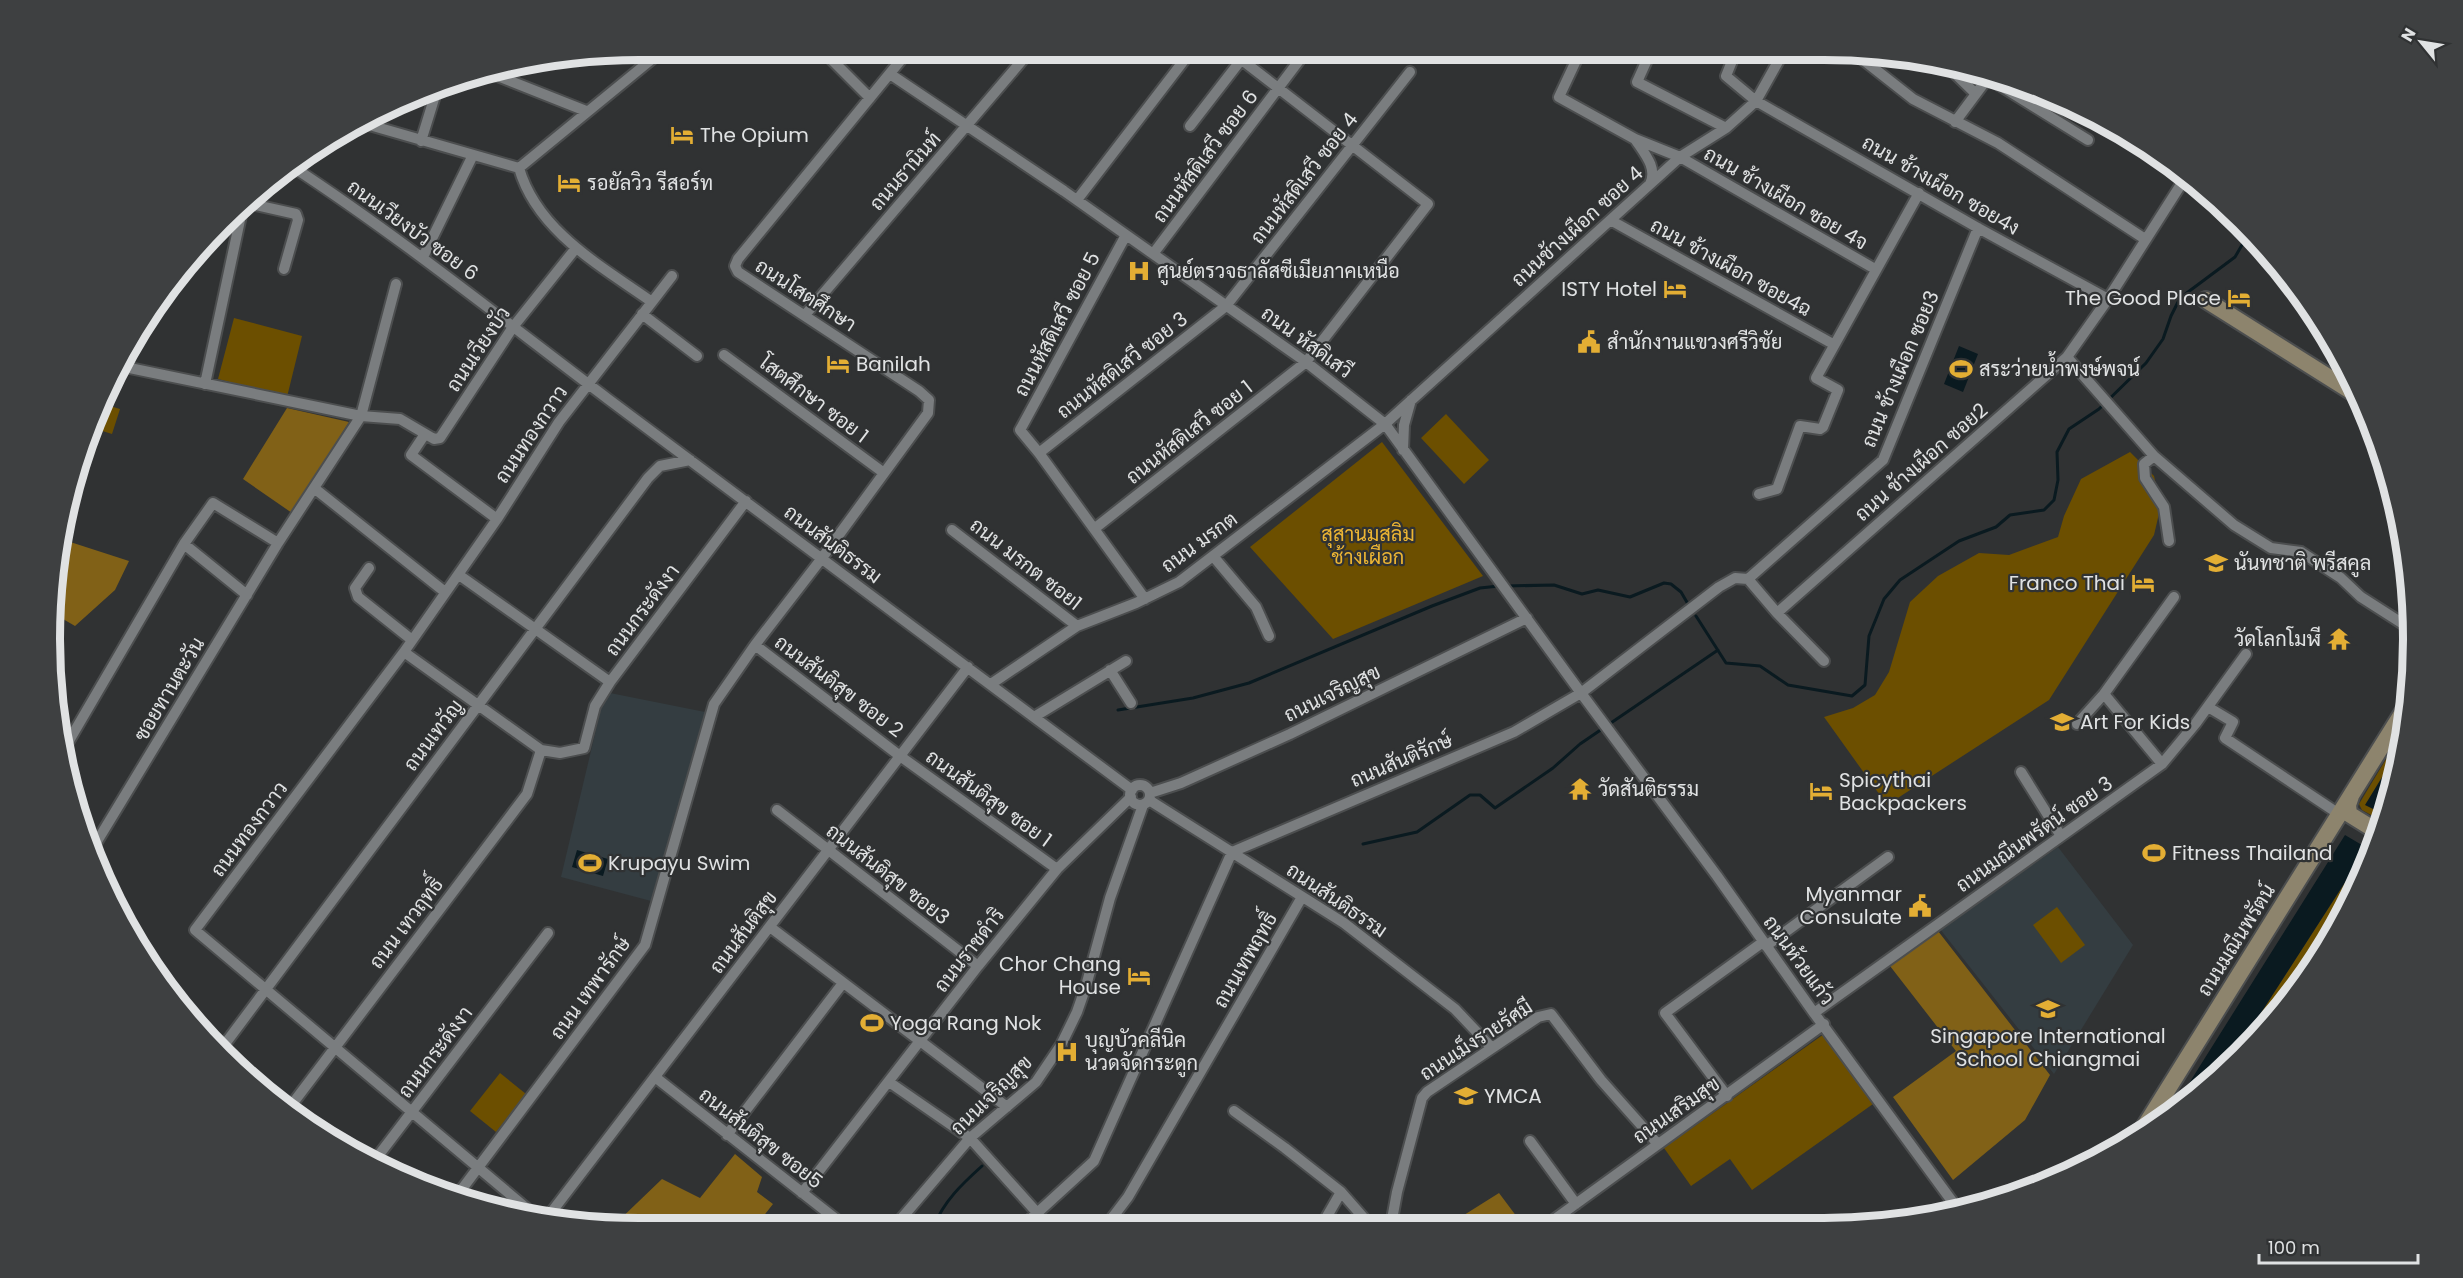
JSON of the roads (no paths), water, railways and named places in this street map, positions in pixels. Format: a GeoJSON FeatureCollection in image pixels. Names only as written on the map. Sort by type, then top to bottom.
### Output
{"type":"FeatureCollection","features":[{"type":"Feature","properties":{"kind":"main road"},"geometry":{"type":"LineString","coordinates":[[2206,300],[2345,388]]}},
{"type":"Feature","properties":{"kind":"main road"},"geometry":{"type":"LineString","coordinates":[[2349,819],[2354,790],[2397,722]]}},
{"type":"Feature","properties":{"kind":"main road"},"geometry":{"type":"LineString","coordinates":[[2349,819],[2371,829]]}},
{"type":"Feature","properties":{"kind":"main road"},"geometry":{"type":"LineString","coordinates":[[2349,819],[2369,833]]}},
{"type":"Feature","properties":{"kind":"main road","name":"ถนนมณีนพรัตน์"},"geometry":{"type":"LineString","coordinates":[[2151,1117],[2326,835],[2337,824],[2349,819]]}},
{"type":"Feature","properties":{"kind":"street"},"geometry":{"type":"LineString","coordinates":[[519,168],[650,60]]}},
{"type":"Feature","properties":{"kind":"street"},"geometry":{"type":"LineString","coordinates":[[832,60],[870,98]]}},
{"type":"Feature","properties":{"kind":"street","name":"ถนนโสตศึกษา"},"geometry":{"type":"LineString","coordinates":[[822,558],[928,413],[929,400],[738,272],[735,266],[738,259],[901,60]]}},
{"type":"Feature","properties":{"kind":"street","name":"ถนนธานินท์"},"geometry":{"type":"LineString","coordinates":[[805,315],[1023,60]]}},
{"type":"Feature","properties":{"kind":"street"},"geometry":{"type":"LineString","coordinates":[[1077,200],[1184,60]]}},
{"type":"Feature","properties":{"kind":"street"},"geometry":{"type":"LineString","coordinates":[[1190,126],[1241,60],[1352,145]]}},
{"type":"Feature","properties":{"kind":"street","name":"ถนนหัสดิเสวี ซอย 6"},"geometry":{"type":"LineString","coordinates":[[1153,254],[1300,60]]}},
{"type":"Feature","properties":{"kind":"street","name":"ถนน ช้างเผือก ซอย 4จ"},"geometry":{"type":"LineString","coordinates":[[1576,60],[1558,97],[1635,139],[1680,157],[1875,269]]}},
{"type":"Feature","properties":{"kind":"street"},"geometry":{"type":"LineString","coordinates":[[1647,60],[1637,82],[1726,128]]}},
{"type":"Feature","properties":{"kind":"street","name":"ถนน ช้างเผือก ซอย4ง"},"geometry":{"type":"LineString","coordinates":[[1732,60],[1726,76],[1756,101],[1978,228],[2108,299]]}},
{"type":"Feature","properties":{"kind":"street","name":"ถนนช้างเผือก ซอย 4"},"geometry":{"type":"LineString","coordinates":[[1384,424],[1612,221],[1680,157],[1726,128],[1756,101],[1779,60]]}},
{"type":"Feature","properties":{"kind":"street"},"geometry":{"type":"LineString","coordinates":[[1865,61],[1913,99],[1998,143],[2145,239]]}},
{"type":"Feature","properties":{"kind":"street","name":"ถนนหัสดิเสวี ซอย 4"},"geometry":{"type":"LineString","coordinates":[[1226,306],[1410,72]]}},
{"type":"Feature","properties":{"kind":"street","name":"ถนน หัสดิเสวี"},"geometry":{"type":"LineString","coordinates":[[890,74],[1077,200],[1306,362],[1384,424],[1611,734]]}},
{"type":"Feature","properties":{"kind":"street"},"geometry":{"type":"LineString","coordinates":[[1957,76],[1976,94]]}},
{"type":"Feature","properties":{"kind":"street"},"geometry":{"type":"LineString","coordinates":[[501,77],[586,111]]}},
{"type":"Feature","properties":{"kind":"street"},"geometry":{"type":"LineString","coordinates":[[1954,122],[1984,83]]}},
{"type":"Feature","properties":{"kind":"street"},"geometry":{"type":"LineString","coordinates":[[2015,93],[2088,140]]}},
{"type":"Feature","properties":{"kind":"street"},"geometry":{"type":"LineString","coordinates":[[421,141],[434,98]]}},
{"type":"Feature","properties":{"kind":"street"},"geometry":{"type":"LineString","coordinates":[[372,126],[519,168]]}},
{"type":"Feature","properties":{"kind":"street"},"geometry":{"type":"LineString","coordinates":[[1635,139],[1652,167],[1653,179],[1647,188]]}},
{"type":"Feature","properties":{"kind":"street","name":"ถนนหัสดิเสวี ซอย 1"},"geometry":{"type":"LineString","coordinates":[[1094,529],[1306,362],[1428,204],[1352,145]]}},
{"type":"Feature","properties":{"kind":"street"},"geometry":{"type":"LineString","coordinates":[[423,257],[472,156]]}},
{"type":"Feature","properties":{"kind":"street"},"geometry":{"type":"LineString","coordinates":[[519,168],[525,187],[532,198],[576,248],[652,302]]}},
{"type":"Feature","properties":{"kind":"street","name":"ถนนเวียงบัว ซอย 6"},"geometry":{"type":"LineString","coordinates":[[299,171],[362,212],[513,327]]}},
{"type":"Feature","properties":{"kind":"street","name":"ถนน ช้างเผือก ซอย2"},"geometry":{"type":"LineString","coordinates":[[1777,613],[2067,357],[2108,299],[2181,184]]}},
{"type":"Feature","properties":{"kind":"street"},"geometry":{"type":"LineString","coordinates":[[1759,494],[1777,489],[1800,426],[1820,429],[1823,427],[1838,390],[1816,378],[1875,269],[1920,193]]}},
{"type":"Feature","properties":{"kind":"street"},"geometry":{"type":"LineString","coordinates":[[256,205],[296,214],[298,220],[284,269]]}},
{"type":"Feature","properties":{"kind":"street"},"geometry":{"type":"LineString","coordinates":[[206,384],[240,220]]}},
{"type":"Feature","properties":{"kind":"street","name":"ถนน ช้างเผือก ซอย4ฉ"},"geometry":{"type":"LineString","coordinates":[[1612,221],[1833,344]]}},
{"type":"Feature","properties":{"kind":"street","name":"ถนน ช้างเผือก ซอย3"},"geometry":{"type":"LineString","coordinates":[[1748,579],[1882,460],[1978,228]]}},
{"type":"Feature","properties":{"kind":"street","name":"ถนนหัสดิเสวี ซอย 5"},"geometry":{"type":"LineString","coordinates":[[1040,453],[1020,430],[1126,235]]}},
{"type":"Feature","properties":{"kind":"street","name":"ถนนเวียงบัว"},"geometry":{"type":"LineString","coordinates":[[425,434],[434,439],[440,438],[513,327],[576,248]]}},
{"type":"Feature","properties":{"kind":"street","name":"ถนนทองกวาว"},"geometry":{"type":"LineString","coordinates":[[525,1207],[195,930],[404,652],[459,575],[587,383],[672,276]]}},
{"type":"Feature","properties":{"kind":"street","name":"ซอยทานตะวัน"},"geometry":{"type":"LineString","coordinates":[[97,842],[278,543],[361,416],[396,284]]}},
{"type":"Feature","properties":{"kind":"street","name":"ถนนหัสดิเสวี ซอย 3"},"geometry":{"type":"LineString","coordinates":[[1040,453],[1226,306]]}},
{"type":"Feature","properties":{"kind":"street"},"geometry":{"type":"LineString","coordinates":[[642,314],[697,356]]}},
{"type":"Feature","properties":{"kind":"street","name":"ถนนสันติธรรม"},"geometry":{"type":"LineString","coordinates":[[513,327],[1034,717],[1132,794],[1135,804],[1147,799],[1344,923],[1455,1009],[1491,1047]]}},
{"type":"Feature","properties":{"kind":"street","name":"โสตศึกษา ซอย 1"},"geometry":{"type":"LineString","coordinates":[[724,355],[884,473]]}},
{"type":"Feature","properties":{"kind":"street"},"geometry":{"type":"LineString","coordinates":[[2067,357],[2154,456],[2234,525],[2271,548],[2301,552],[2342,578],[2361,597],[2403,624]]}},
{"type":"Feature","properties":{"kind":"street"},"geometry":{"type":"LineString","coordinates":[[128,368],[361,416],[400,419],[425,434],[411,455],[496,519]]}},
{"type":"Feature","properties":{"kind":"street"},"geometry":{"type":"LineString","coordinates":[[1403,450],[1404,425],[1412,400]]}},
{"type":"Feature","properties":{"kind":"street","name":"ถนน มรกต"},"geometry":{"type":"LineString","coordinates":[[990,684],[1077,626],[1179,582],[1384,424]]}},
{"type":"Feature","properties":{"kind":"street"},"geometry":{"type":"LineString","coordinates":[[1040,453],[1144,599]]}},
{"type":"Feature","properties":{"kind":"street"},"geometry":{"type":"LineString","coordinates":[[2154,456],[2144,464],[2143,472],[2164,507],[2169,541]]}},
{"type":"Feature","properties":{"kind":"street","name":"ถนนเทวัญ"},"geometry":{"type":"LineString","coordinates":[[225,1043],[648,478],[660,466],[690,460]]}},
{"type":"Feature","properties":{"kind":"street"},"geometry":{"type":"LineString","coordinates":[[314,488],[445,592]]}},
{"type":"Feature","properties":{"kind":"street","name":"ถนนกระดังงา"},"geometry":{"type":"LineString","coordinates":[[541,750],[560,753],[584,748],[596,706],[610,682],[746,501]]}},
{"type":"Feature","properties":{"kind":"street"},"geometry":{"type":"LineString","coordinates":[[69,741],[184,544],[213,503],[278,543]]}},
{"type":"Feature","properties":{"kind":"street","name":"ถนน มรกต ซอย1"},"geometry":{"type":"LineString","coordinates":[[952,530],[1077,626]]}},
{"type":"Feature","properties":{"kind":"street"},"geometry":{"type":"LineString","coordinates":[[184,544],[247,595]]}},
{"type":"Feature","properties":{"kind":"street"},"geometry":{"type":"LineString","coordinates":[[1213,556],[1256,607],[1269,636]]}},
{"type":"Feature","properties":{"kind":"street","name":"ถนน เทพารักษ์"},"geometry":{"type":"LineString","coordinates":[[462,1190],[645,945],[714,704],[755,645],[822,558]]}},
{"type":"Feature","properties":{"kind":"street"},"geometry":{"type":"LineString","coordinates":[[369,568],[356,588],[358,597],[412,640]]}},
{"type":"Feature","properties":{"kind":"street"},"geometry":{"type":"LineString","coordinates":[[459,575],[610,682]]}},
{"type":"Feature","properties":{"kind":"street"},"geometry":{"type":"LineString","coordinates":[[1581,693],[1719,587],[1735,578],[1748,579],[1777,613],[1824,661]]}},
{"type":"Feature","properties":{"kind":"street"},"geometry":{"type":"LineString","coordinates":[[2077,724],[2104,694],[2174,597]]}},
{"type":"Feature","properties":{"kind":"street","name":"ถนนเจริญสุข"},"geometry":{"type":"LineString","coordinates":[[902,1218],[970,1138],[1036,1082],[1061,1045],[1077,1012],[1110,898],[1147,799],[1290,734],[1527,618]]}},
{"type":"Feature","properties":{"kind":"street","name":"ถนนสันติสุข ซอย 2"},"geometry":{"type":"LineString","coordinates":[[755,645],[900,756]]}},
{"type":"Feature","properties":{"kind":"street"},"geometry":{"type":"LineString","coordinates":[[404,652],[541,750]]}},
{"type":"Feature","properties":{"kind":"street","name":"ถนนมณีนพรัตน์ ซอย 3"},"geometry":{"type":"LineString","coordinates":[[1814,1013],[2162,764],[2208,707],[2246,654]]}},
{"type":"Feature","properties":{"kind":"street"},"geometry":{"type":"LineString","coordinates":[[1034,717],[1126,661]]}},
{"type":"Feature","properties":{"kind":"street","name":"ถนนสันติสุข"},"geometry":{"type":"LineString","coordinates":[[552,1211],[968,667]]}},
{"type":"Feature","properties":{"kind":"street"},"geometry":{"type":"LineString","coordinates":[[1110,670],[1131,703]]}},
{"type":"Feature","properties":{"kind":"street","name":"ถนนสันติรักษ์"},"geometry":{"type":"LineString","coordinates":[[1232,852],[1514,732],[1581,693]]}},
{"type":"Feature","properties":{"kind":"street"},"geometry":{"type":"LineString","coordinates":[[2104,694],[2162,764]]}},
{"type":"Feature","properties":{"kind":"street"},"geometry":{"type":"LineString","coordinates":[[2208,707],[2233,722],[2225,738],[2349,819]]}},
{"type":"Feature","properties":{"kind":"street","name":"ถนนห้วยแก้ว"},"geometry":{"type":"LineString","coordinates":[[1611,734],[1954,1203]]}},
{"type":"Feature","properties":{"kind":"street","name":"ถนน เทวฤทธิ์"},"geometry":{"type":"LineString","coordinates":[[293,1103],[527,794],[541,750]]}},
{"type":"Feature","properties":{"kind":"street","name":"ถนนสันติสุข ซอย 1"},"geometry":{"type":"LineString","coordinates":[[900,756],[1057,869]]}},
{"type":"Feature","properties":{"kind":"street"},"geometry":{"type":"LineString","coordinates":[[2020,772],[2061,836]]}},
{"type":"Feature","properties":{"kind":"street"},"geometry":{"type":"LineString","coordinates":[[1132,794],[1142,786],[1147,799]]}},
{"type":"Feature","properties":{"kind":"street","name":"ถนนราชดำริ"},"geometry":{"type":"LineString","coordinates":[[802,1192],[978,966],[1057,869],[1132,794]]}},
{"type":"Feature","properties":{"kind":"street","name":"ถนนสันติสุข ซอย3"},"geometry":{"type":"LineString","coordinates":[[777,810],[978,966]]}},
{"type":"Feature","properties":{"kind":"street"},"geometry":{"type":"LineString","coordinates":[[1032,1218],[1094,1161],[1232,852]]}},
{"type":"Feature","properties":{"kind":"street"},"geometry":{"type":"LineString","coordinates":[[1728,1096],[1665,1013],[1888,857]]}},
{"type":"Feature","properties":{"kind":"street","name":"ถนนเทพฤทธิ์"},"geometry":{"type":"LineString","coordinates":[[1112,1218],[1128,1197],[1302,897]]}},
{"type":"Feature","properties":{"kind":"street"},"geometry":{"type":"LineString","coordinates":[[770,927],[1007,1107]]}},
{"type":"Feature","properties":{"kind":"street","name":"ถนนกระดังงา"},"geometry":{"type":"LineString","coordinates":[[378,1156],[548,933]]}},
{"type":"Feature","properties":{"kind":"street"},"geometry":{"type":"LineString","coordinates":[[727,1135],[843,983]]}},
{"type":"Feature","properties":{"kind":"street","name":"ถนนเม็งรายรัศมี"},"geometry":{"type":"LineString","coordinates":[[1392,1218],[1422,1098],[1426,1092],[1538,1017],[1551,1014],[1601,1080],[1657,1143]]}},
{"type":"Feature","properties":{"kind":"street","name":"ถนนเสริมสุข"},"geometry":{"type":"LineString","coordinates":[[1556,1218],[1657,1143],[1728,1096],[1824,1024]]}},
{"type":"Feature","properties":{"kind":"street","name":"ถนนสันติสุข ซอย5"},"geometry":{"type":"LineString","coordinates":[[655,1077],[835,1218]]}},
{"type":"Feature","properties":{"kind":"street"},"geometry":{"type":"LineString","coordinates":[[889,1082],[970,1138],[1042,1218]]}},
{"type":"Feature","properties":{"kind":"street"},"geometry":{"type":"LineString","coordinates":[[1234,1112],[1341,1192],[1364,1218]]}},
{"type":"Feature","properties":{"kind":"street"},"geometry":{"type":"LineString","coordinates":[[1530,1141],[1576,1204]]}},
{"type":"Feature","properties":{"kind":"street"},"geometry":{"type":"LineString","coordinates":[[1326,1218],[1341,1192]]}},
{"type":"Feature","properties":{"kind":"waterway"},"geometry":{"type":"LineString","coordinates":[[1696,616],[1726,663],[1760,666],[1788,685],[1852,696],[1865,685],[1869,636],[1884,599],[1900,580],[1959,541],[1996,527],[2010,515],[2044,510],[2054,500],[2058,480],[2057,452],[2069,429],[2099,409],[2146,363],[2163,339],[2180,298],[2235,257],[2244,241]]}},
{"type":"Feature","properties":{"kind":"waterway"},"geometry":{"type":"LineString","coordinates":[[1506,586],[1554,585],[1582,594],[1598,590],[1630,597],[1664,583],[1671,584],[1681,592],[1688,604]]}},
{"type":"Feature","properties":{"kind":"waterway"},"geometry":{"type":"LineString","coordinates":[[1118,710],[1193,698],[1249,683],[1432,606],[1480,588],[1499,586]]}},
{"type":"Feature","properties":{"kind":"waterway"},"geometry":{"type":"LineString","coordinates":[[1363,844],[1417,832],[1470,795],[1480,795],[1495,808],[1553,768],[1580,744],[1718,650]]}},
{"type":"Feature","properties":{"kind":"waterway"},"geometry":{"type":"LineString","coordinates":[[938,1218],[948,1201],[982,1166]]}},
{"type":"Feature","properties":{"kind":"place","name":"The Opium"},"geometry":{"type":"Point","coordinates":[682,135]}},
{"type":"Feature","properties":{"kind":"place","name":"รอยัลวิว รีสอร์ท"},"geometry":{"type":"Point","coordinates":[569,183]}},
{"type":"Feature","properties":{"kind":"place","name":"ศูนย์ตรวจธาลัสซีเมียภาคเหนือ"},"geometry":{"type":"Point","coordinates":[1139,271]}},
{"type":"Feature","properties":{"kind":"place","name":"ISTY Hotel"},"geometry":{"type":"Point","coordinates":[1675,289]}},
{"type":"Feature","properties":{"kind":"place","name":"The Good Place"},"geometry":{"type":"Point","coordinates":[2239,298]}},
{"type":"Feature","properties":{"kind":"place","name":"สำนักงานแขวงศรีวิชัย"},"geometry":{"type":"Point","coordinates":[1589,342]}},
{"type":"Feature","properties":{"kind":"place","name":"Banilah"},"geometry":{"type":"Point","coordinates":[838,364]}},
{"type":"Feature","properties":{"kind":"place","name":"สระว่ายน้ำพงษ์พจน์"},"geometry":{"type":"Point","coordinates":[1961,369]}},
{"type":"Feature","properties":{"kind":"place","name":"นันทชาติ พรีสคูล"},"geometry":{"type":"Point","coordinates":[2216,563]}},
{"type":"Feature","properties":{"kind":"place","name":"Franco Thai"},"geometry":{"type":"Point","coordinates":[2143,583]}},
{"type":"Feature","properties":{"kind":"place","name":"วัดโลกโมฬี"},"geometry":{"type":"Point","coordinates":[2339,639]}},
{"type":"Feature","properties":{"kind":"place","name":"Art For Kids"},"geometry":{"type":"Point","coordinates":[2062,722]}},
{"type":"Feature","properties":{"kind":"place","name":"วัดสันติธรรม"},"geometry":{"type":"Point","coordinates":[1580,789]}},
{"type":"Feature","properties":{"kind":"place","name":"Spicythai Backpackers"},"geometry":{"type":"Point","coordinates":[1821,791]}},
{"type":"Feature","properties":{"kind":"place","name":"Fitness Thailand"},"geometry":{"type":"Point","coordinates":[2154,853]}},
{"type":"Feature","properties":{"kind":"place","name":"Krupayu Swim"},"geometry":{"type":"Point","coordinates":[590,863]}},
{"type":"Feature","properties":{"kind":"place","name":"Myanmar Consulate"},"geometry":{"type":"Point","coordinates":[1920,906]}},
{"type":"Feature","properties":{"kind":"place","name":"Chor Chang House"},"geometry":{"type":"Point","coordinates":[1139,976]}},
{"type":"Feature","properties":{"kind":"place","name":"Singapore International School Chiangmai"},"geometry":{"type":"Point","coordinates":[2048,1009]}},
{"type":"Feature","properties":{"kind":"place","name":"Yoga Rang Nok"},"geometry":{"type":"Point","coordinates":[872,1023]}},
{"type":"Feature","properties":{"kind":"place","name":"บุญบัวคลีนิค นวดจัดกระดูก"},"geometry":{"type":"Point","coordinates":[1067,1052]}},
{"type":"Feature","properties":{"kind":"place","name":"YMCA"},"geometry":{"type":"Point","coordinates":[1466,1096]}},
{"type":"Feature","properties":{"kind":"park label","name":"สุสานมุสลิม ช้างเผือก"},"geometry":{"type":"Point","coordinates":[1368,546]}}]}
